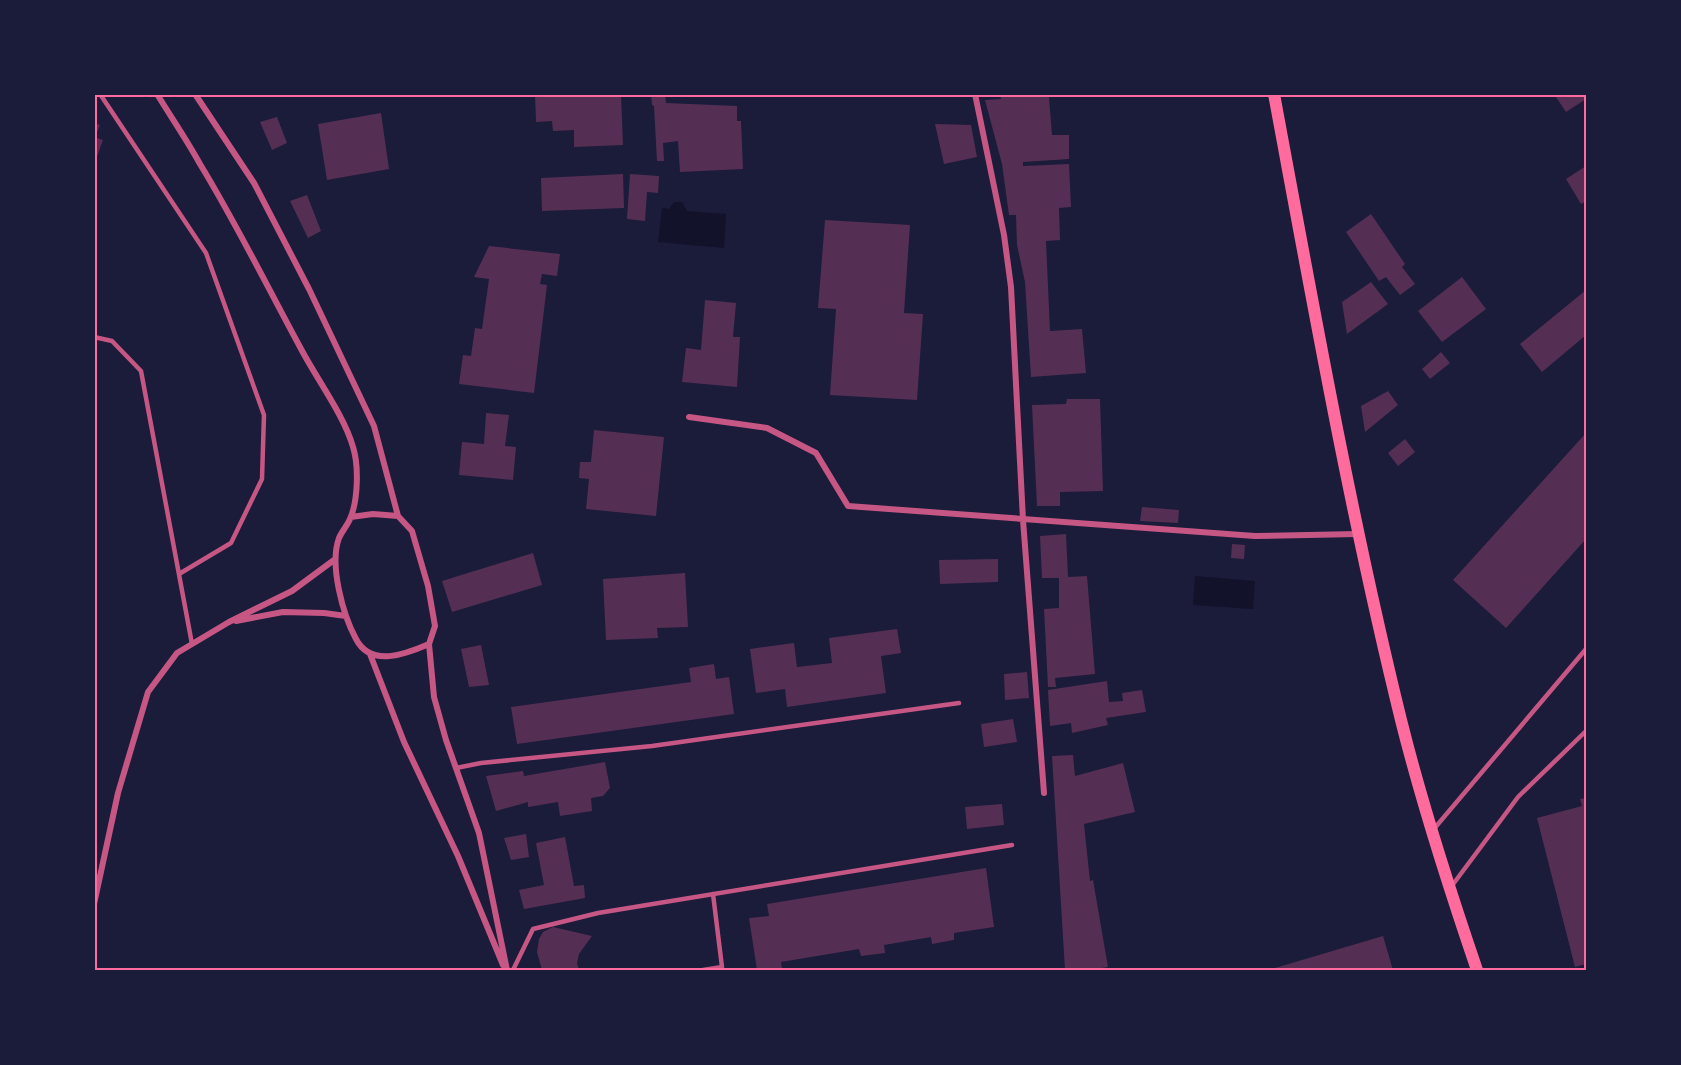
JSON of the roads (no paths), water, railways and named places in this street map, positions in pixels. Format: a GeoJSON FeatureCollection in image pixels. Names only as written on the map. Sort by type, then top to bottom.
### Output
{"type":"FeatureCollection","features":[{"type":"Feature","properties":{"kind":"main road"},"geometry":{"type":"LineString","coordinates":[[1274,94],[1335,424],[1401,720],[1449,889],[1477,970]]}},
{"type":"Feature","properties":{"kind":"street"},"geometry":{"type":"LineString","coordinates":[[157,94],[200,164],[342,422],[354,448],[357,481],[351,517],[339,539],[334,560],[346,616],[357,642],[370,654],[404,742],[458,855],[507,970]]}},
{"type":"Feature","properties":{"kind":"street"},"geometry":{"type":"LineString","coordinates":[[195,94],[254,183],[309,289],[374,426],[398,516],[412,531],[428,586],[435,626],[429,644],[434,697],[479,832],[507,970]]}},
{"type":"Feature","properties":{"kind":"street"},"geometry":{"type":"LineString","coordinates":[[975,94],[1004,235],[1011,287],[1023,520],[1044,793]]}},
{"type":"Feature","properties":{"kind":"street"},"geometry":{"type":"LineString","coordinates":[[689,417],[767,428],[816,453],[848,506],[1255,536],[1358,534]]}},
{"type":"Feature","properties":{"kind":"street"},"geometry":{"type":"LineString","coordinates":[[351,517],[373,514],[398,516]]}},
{"type":"Feature","properties":{"kind":"street"},"geometry":{"type":"LineString","coordinates":[[94,904],[118,793],[148,692],[177,653],[229,622],[292,591],[334,560]]}},
{"type":"Feature","properties":{"kind":"street"},"geometry":{"type":"LineString","coordinates":[[229,622],[283,612],[346,616]]}},
{"type":"Feature","properties":{"kind":"street"},"geometry":{"type":"LineString","coordinates":[[370,654],[387,657],[403,654],[429,644]]}},
{"type":"Feature","properties":{"kind":"lane"},"geometry":{"type":"LineString","coordinates":[[100,94],[206,253],[264,416],[262,479],[231,543],[179,574]]}},
{"type":"Feature","properties":{"kind":"lane"},"geometry":{"type":"LineString","coordinates":[[94,337],[112,341],[141,371],[192,644]]}},
{"type":"Feature","properties":{"kind":"lane"},"geometry":{"type":"LineString","coordinates":[[1432,832],[1587,650]]}},
{"type":"Feature","properties":{"kind":"lane"},"geometry":{"type":"LineString","coordinates":[[456,768],[481,763],[651,746],[959,703]]}},
{"type":"Feature","properties":{"kind":"lane"},"geometry":{"type":"LineString","coordinates":[[1449,889],[1518,797],[1587,731]]}},
{"type":"Feature","properties":{"kind":"lane"},"geometry":{"type":"LineString","coordinates":[[513,970],[533,929],[598,913],[1012,845]]}},
{"type":"Feature","properties":{"kind":"lane"},"geometry":{"type":"LineString","coordinates":[[703,970],[722,967],[713,894]]}}]}
